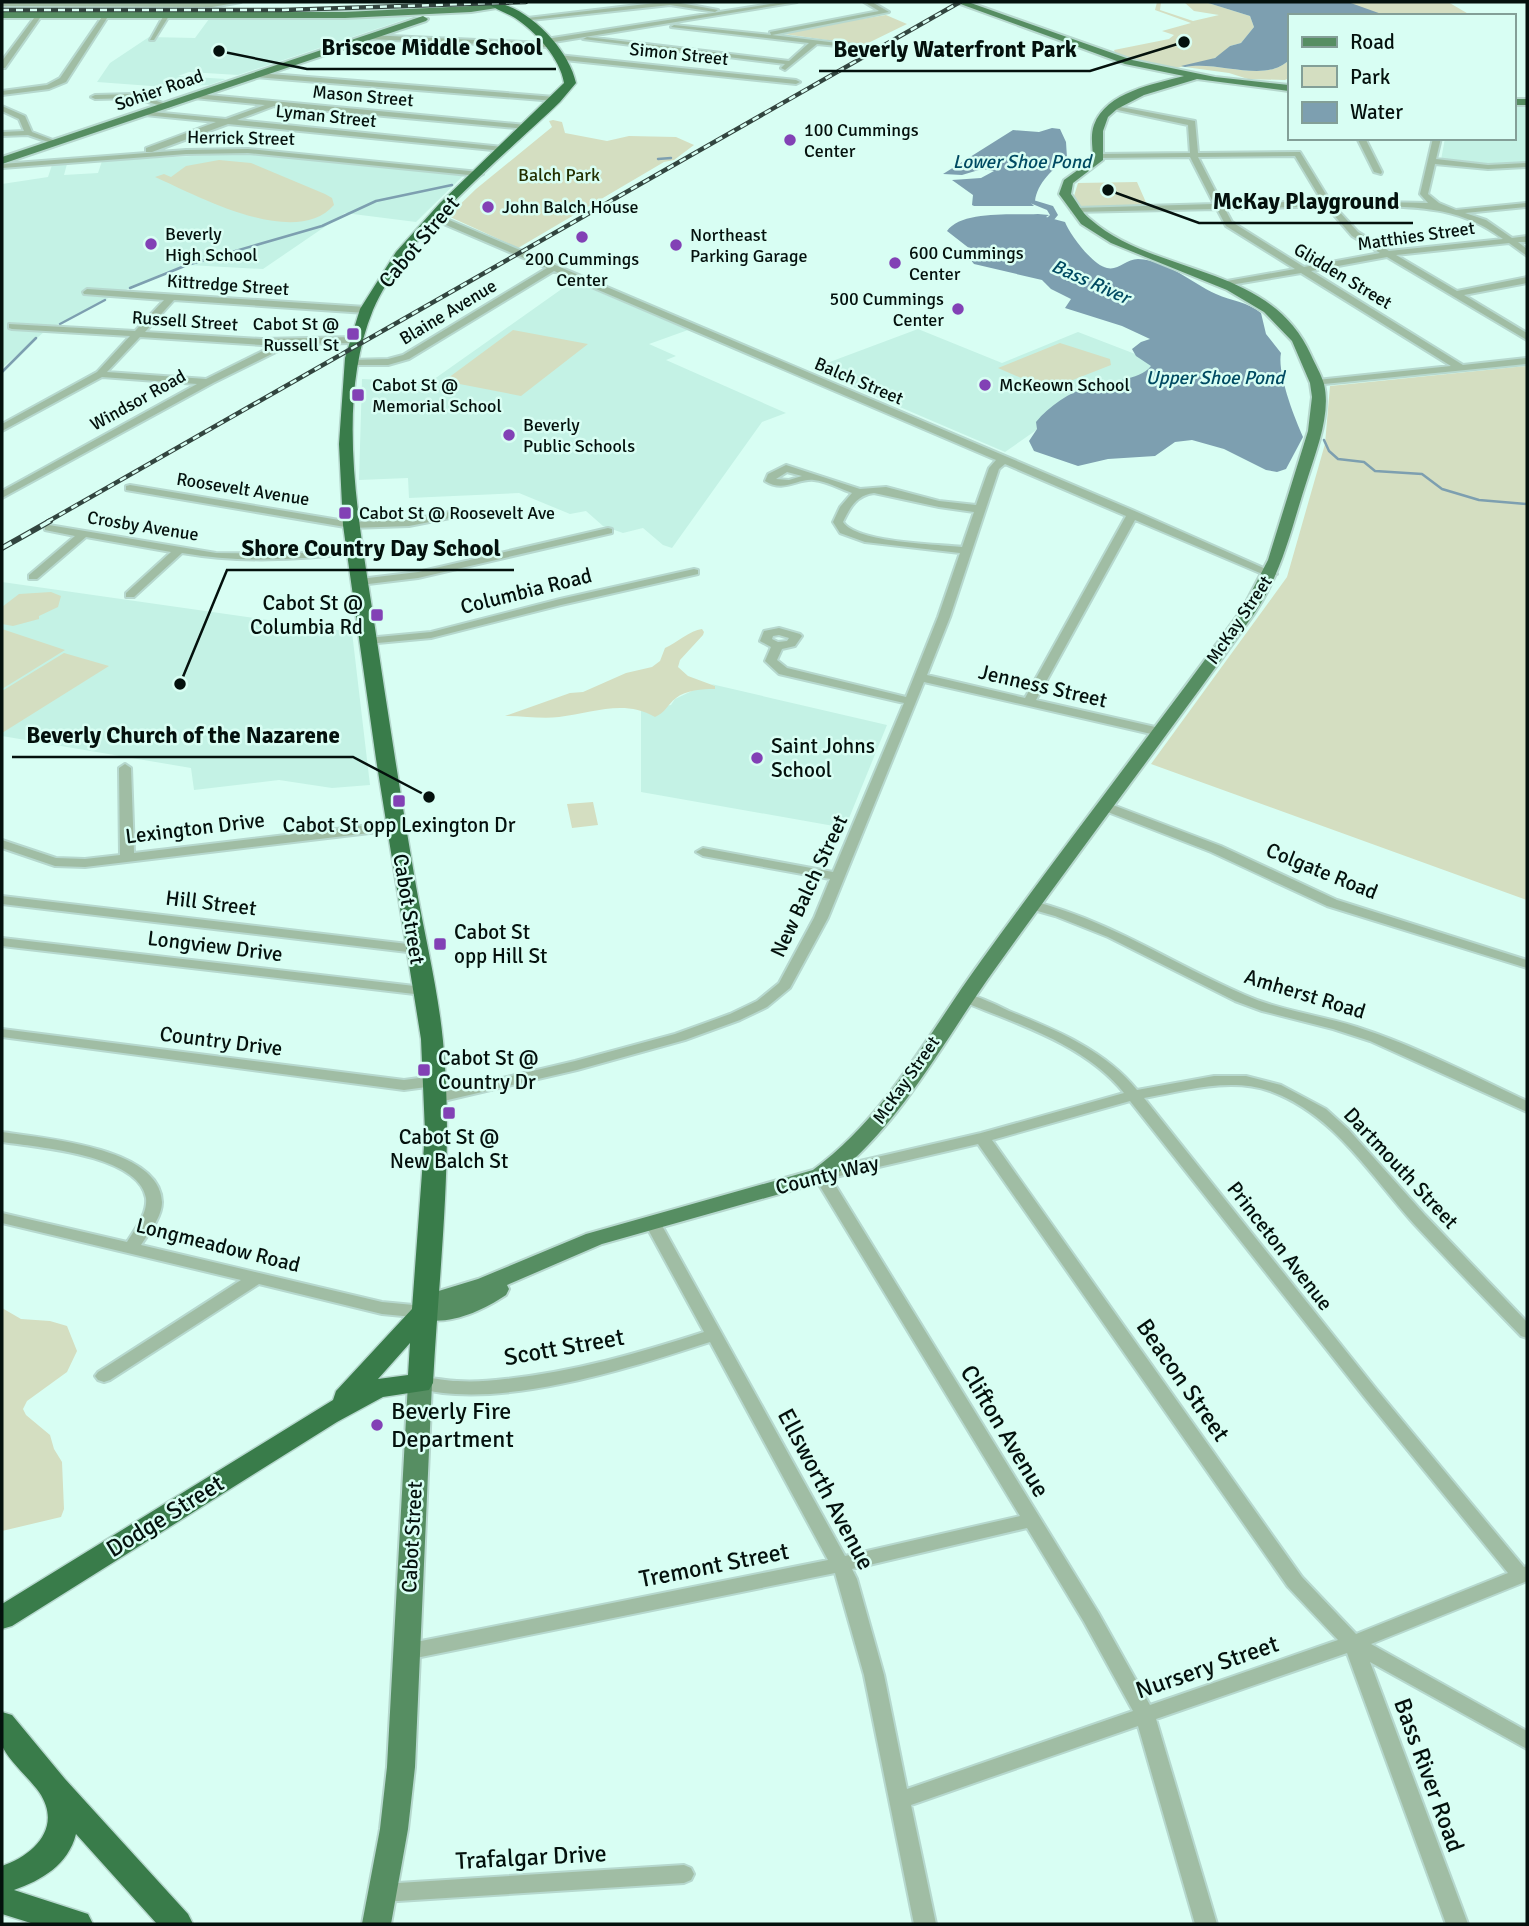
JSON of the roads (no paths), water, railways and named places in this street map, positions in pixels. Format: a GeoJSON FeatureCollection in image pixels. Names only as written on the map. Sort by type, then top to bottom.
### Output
{"type":"FeatureCollection","features":[{"type":"Feature","properties":{"kind":"highway"},"geometry":{"type":"LineString","coordinates":[[476,9],[498,4]]}},
{"type":"Feature","properties":{"kind":"highway","name":"Cabot Street"},"geometry":{"type":"LineString","coordinates":[[420,1383],[436,1132],[432,1039],[396,826],[351,525],[347,444],[351,363],[366,310],[386,277],[435,217],[570,81],[558,57],[547,43],[522,19],[498,4]]}},
{"type":"Feature","properties":{"kind":"highway","name":"Dodge Street"},"geometry":{"type":"LineString","coordinates":[[328,1415],[374,1369],[424,1312]]}},
{"type":"Feature","properties":{"kind":"highway","name":"Dodge Street"},"geometry":{"type":"LineString","coordinates":[[2,1618],[328,1415],[378,1388],[420,1383]]}},
{"type":"Feature","properties":{"kind":"highway"},"geometry":{"type":"LineString","coordinates":[[2,1724],[54,1788],[177,1924]]}},
{"type":"Feature","properties":{"kind":"highway"},"geometry":{"type":"LineString","coordinates":[[2,1880],[35,1867],[59,1842],[64,1827],[62,1808],[54,1788]]}},
{"type":"Feature","properties":{"kind":"highway"},"geometry":{"type":"LineString","coordinates":[[2,1900],[77,1924]]}},
{"type":"Feature","properties":{"kind":"main road"},"geometry":{"type":"LineString","coordinates":[[960,2],[979,4],[1117,58],[1197,76],[1288,88]]}},
{"type":"Feature","properties":{"kind":"main road"},"geometry":{"type":"LineString","coordinates":[[450,10],[498,4]]}},
{"type":"Feature","properties":{"kind":"main road"},"geometry":{"type":"LineString","coordinates":[[2,15],[345,15],[476,9]]}},
{"type":"Feature","properties":{"kind":"main road","name":"Sohier Road"},"geometry":{"type":"LineString","coordinates":[[2,164],[18,156],[450,10]]}},
{"type":"Feature","properties":{"kind":"main road"},"geometry":{"type":"LineString","coordinates":[[1075,210],[1065,194],[1065,187],[1093,166],[1099,156],[1099,125],[1102,117],[1113,107],[1136,95],[1197,76]]}},
{"type":"Feature","properties":{"kind":"main road"},"geometry":{"type":"LineString","coordinates":[[18,156],[22,163],[29,164]]}},
{"type":"Feature","properties":{"kind":"main road","name":"McKay Street"},"geometry":{"type":"LineString","coordinates":[[821,1175],[857,1148],[964,997],[1215,658],[1271,573],[1316,416],[1317,383],[1306,355],[1292,333],[1258,301],[1227,284],[1123,243],[1093,226],[1075,210]]}},
{"type":"Feature","properties":{"kind":"main road","name":"County Way"},"geometry":{"type":"LineString","coordinates":[[424,1312],[447,1313],[466,1309],[524,1269],[582,1244],[821,1175]]}},
{"type":"Feature","properties":{"kind":"main road","name":"Cabot Street"},"geometry":{"type":"LineString","coordinates":[[376,1924],[398,1798],[420,1383]]}},
{"type":"Feature","properties":{"kind":"street"},"geometry":{"type":"LineString","coordinates":[[2,4],[238,2]]}},
{"type":"Feature","properties":{"kind":"street"},"geometry":{"type":"LineString","coordinates":[[368,37],[547,43],[766,2]]}},
{"type":"Feature","properties":{"kind":"street"},"geometry":{"type":"LineString","coordinates":[[652,23],[794,2]]}},
{"type":"Feature","properties":{"kind":"street"},"geometry":{"type":"LineString","coordinates":[[765,36],[794,28],[886,12],[867,2]]}},
{"type":"Feature","properties":{"kind":"street"},"geometry":{"type":"LineString","coordinates":[[522,19],[670,3],[726,13]]}},
{"type":"Feature","properties":{"kind":"street"},"geometry":{"type":"LineString","coordinates":[[2,66],[6,54],[39,15]]}},
{"type":"Feature","properties":{"kind":"street"},"geometry":{"type":"LineString","coordinates":[[2,93],[49,87],[63,80],[107,15]]}},
{"type":"Feature","properties":{"kind":"street"},"geometry":{"type":"LineString","coordinates":[[152,39],[166,16]]}},
{"type":"Feature","properties":{"kind":"street"},"geometry":{"type":"LineString","coordinates":[[652,23],[858,46]]}},
{"type":"Feature","properties":{"kind":"street"},"geometry":{"type":"LineString","coordinates":[[582,36],[600,41],[791,63]]}},
{"type":"Feature","properties":{"kind":"street"},"geometry":{"type":"LineString","coordinates":[[771,80],[816,41]]}},
{"type":"Feature","properties":{"kind":"street","name":"Simon Street"},"geometry":{"type":"LineString","coordinates":[[558,57],[796,82]]}},
{"type":"Feature","properties":{"kind":"street"},"geometry":{"type":"LineString","coordinates":[[258,75],[555,99]]}},
{"type":"Feature","properties":{"kind":"street"},"geometry":{"type":"LineString","coordinates":[[95,97],[135,96],[168,106]]}},
{"type":"Feature","properties":{"kind":"street","name":"Mason Street"},"geometry":{"type":"LineString","coordinates":[[197,96],[526,127]]}},
{"type":"Feature","properties":{"kind":"street"},"geometry":{"type":"LineString","coordinates":[[131,156],[276,103]]}},
{"type":"Feature","properties":{"kind":"street","name":"Glidden Street"},"geometry":{"type":"LineString","coordinates":[[1113,107],[1189,121],[1193,126],[1194,155],[1229,224],[1461,368]]}},
{"type":"Feature","properties":{"kind":"street"},"geometry":{"type":"LineString","coordinates":[[2,108],[22,118],[29,133]]}},
{"type":"Feature","properties":{"kind":"street","name":"Lyman Street"},"geometry":{"type":"LineString","coordinates":[[145,113],[503,149]]}},
{"type":"Feature","properties":{"kind":"street"},"geometry":{"type":"LineString","coordinates":[[2,134],[29,133],[57,143]]}},
{"type":"Feature","properties":{"kind":"street"},"geometry":{"type":"LineString","coordinates":[[1362,140],[1378,172]]}},
{"type":"Feature","properties":{"kind":"street"},"geometry":{"type":"LineString","coordinates":[[1434,140],[1424,194],[1438,206],[1483,222],[1527,253]]}},
{"type":"Feature","properties":{"kind":"street","name":"Herrick Street"},"geometry":{"type":"LineString","coordinates":[[2,164],[248,150],[479,174]]}},
{"type":"Feature","properties":{"kind":"street"},"geometry":{"type":"LineString","coordinates":[[1099,156],[1297,154],[1328,204],[1344,225],[1355,234],[1527,337]]}},
{"type":"Feature","properties":{"kind":"street"},"geometry":{"type":"LineString","coordinates":[[1430,161],[1488,167],[1527,165]]}},
{"type":"Feature","properties":{"kind":"street"},"geometry":{"type":"LineString","coordinates":[[1075,210],[1328,204],[1438,206]]}},
{"type":"Feature","properties":{"kind":"street"},"geometry":{"type":"LineString","coordinates":[[1453,212],[1527,205]]}},
{"type":"Feature","properties":{"kind":"street","name":"Balch Street"},"geometry":{"type":"LineString","coordinates":[[435,217],[1271,573]]}},
{"type":"Feature","properties":{"kind":"street","name":"Matthies Street"},"geometry":{"type":"LineString","coordinates":[[1227,284],[1388,254],[1527,239]]}},
{"type":"Feature","properties":{"kind":"street","name":"Blaine Avenue"},"geometry":{"type":"LineString","coordinates":[[351,363],[388,362],[407,357],[554,267]]}},
{"type":"Feature","properties":{"kind":"street"},"geometry":{"type":"LineString","coordinates":[[1458,294],[1527,280]]}},
{"type":"Feature","properties":{"kind":"street","name":"Kittredge Street"},"geometry":{"type":"LineString","coordinates":[[88,292],[366,310]]}},
{"type":"Feature","properties":{"kind":"street"},"geometry":{"type":"LineString","coordinates":[[2,428],[100,374],[170,298]]}},
{"type":"Feature","properties":{"kind":"street","name":"Russell Street"},"geometry":{"type":"LineString","coordinates":[[12,326],[295,342],[356,340]]}},
{"type":"Feature","properties":{"kind":"street","name":"Windsor Road"},"geometry":{"type":"LineString","coordinates":[[2,495],[208,382],[272,349],[295,342]]}},
{"type":"Feature","properties":{"kind":"street"},"geometry":{"type":"LineString","coordinates":[[1317,383],[1527,361]]}},
{"type":"Feature","properties":{"kind":"street"},"geometry":{"type":"LineString","coordinates":[[100,374],[208,382]]}},
{"type":"Feature","properties":{"kind":"street","name":"New Balch Street"},"geometry":{"type":"LineString","coordinates":[[435,1090],[577,1065],[680,1037],[762,1004],[785,985],[839,877],[944,617],[994,468],[1003,460]]}},
{"type":"Feature","properties":{"kind":"street"},"geometry":{"type":"LineString","coordinates":[[813,476],[859,492]]}},
{"type":"Feature","properties":{"kind":"street","name":"Roosevelt Avenue"},"geometry":{"type":"LineString","coordinates":[[130,488],[351,525],[409,523],[455,514]]}},
{"type":"Feature","properties":{"kind":"street"},"geometry":{"type":"LineString","coordinates":[[967,551],[884,542],[844,531],[838,522],[852,497],[859,492],[877,488],[945,505],[980,509]]}},
{"type":"Feature","properties":{"kind":"street"},"geometry":{"type":"LineString","coordinates":[[1029,702],[1133,514]]}},
{"type":"Feature","properties":{"kind":"street","name":"Crosby Avenue"},"geometry":{"type":"LineString","coordinates":[[49,528],[178,550],[248,558],[356,551]]}},
{"type":"Feature","properties":{"kind":"street"},"geometry":{"type":"LineString","coordinates":[[360,582],[418,575],[608,531]]}},
{"type":"Feature","properties":{"kind":"street"},"geometry":{"type":"LineString","coordinates":[[33,577],[84,534]]}},
{"type":"Feature","properties":{"kind":"street"},"geometry":{"type":"LineString","coordinates":[[130,595],[178,550]]}},
{"type":"Feature","properties":{"kind":"street","name":"Columbia Road"},"geometry":{"type":"LineString","coordinates":[[367,641],[431,635],[694,572]]}},
{"type":"Feature","properties":{"kind":"street"},"geometry":{"type":"LineString","coordinates":[[777,646],[771,662],[783,671],[910,701]]}},
{"type":"Feature","properties":{"kind":"street","name":"Jenness Street"},"geometry":{"type":"LineString","coordinates":[[919,677],[1160,732]]}},
{"type":"Feature","properties":{"kind":"street"},"geometry":{"type":"LineString","coordinates":[[125,768],[127,857]]}},
{"type":"Feature","properties":{"kind":"street","name":"Colgate Road"},"geometry":{"type":"LineString","coordinates":[[1105,806],[1216,849],[1332,902],[1527,964]]}},
{"type":"Feature","properties":{"kind":"street","name":"Lexington Drive"},"geometry":{"type":"LineString","coordinates":[[2,844],[55,862],[85,863],[396,826]]}},
{"type":"Feature","properties":{"kind":"street"},"geometry":{"type":"LineString","coordinates":[[703,852],[839,877]]}},
{"type":"Feature","properties":{"kind":"street","name":"Hill Street"},"geometry":{"type":"LineString","coordinates":[[2,900],[416,949]]}},
{"type":"Feature","properties":{"kind":"street","name":"Amherst Road"},"geometry":{"type":"LineString","coordinates":[[1032,905],[1079,919],[1242,999],[1284,1014],[1349,1029],[1391,1044],[1527,1107]]}},
{"type":"Feature","properties":{"kind":"street","name":"Longview Drive"},"geometry":{"type":"LineString","coordinates":[[2,942],[423,991]]}},
{"type":"Feature","properties":{"kind":"street","name":"Princeton Avenue"},"geometry":{"type":"LineString","coordinates":[[964,997],[1103,1063],[1135,1095],[1371,1394],[1524,1575]]}},
{"type":"Feature","properties":{"kind":"street","name":"Country Drive"},"geometry":{"type":"LineString","coordinates":[[2,1033],[435,1090]]}},
{"type":"Feature","properties":{"kind":"street","name":"Dartmouth Street"},"geometry":{"type":"LineString","coordinates":[[1135,1095],[1214,1081],[1246,1081],[1276,1088],[1312,1107],[1344,1133],[1419,1219],[1527,1332]]}},
{"type":"Feature","properties":{"kind":"street","name":"County Way"},"geometry":{"type":"LineString","coordinates":[[821,1175],[982,1138],[1135,1095]]}},
{"type":"Feature","properties":{"kind":"street"},"geometry":{"type":"LineString","coordinates":[[2,1137],[105,1155],[134,1170],[152,1186],[155,1202],[131,1248]]}},
{"type":"Feature","properties":{"kind":"street","name":"Beacon Street"},"geometry":{"type":"LineString","coordinates":[[982,1138],[1295,1581],[1353,1643]]}},
{"type":"Feature","properties":{"kind":"street","name":"Clifton Avenue"},"geometry":{"type":"LineString","coordinates":[[821,1175],[1091,1616],[1145,1714]]}},
{"type":"Feature","properties":{"kind":"street","name":"Longmeadow Road"},"geometry":{"type":"LineString","coordinates":[[2,1218],[382,1308],[424,1312]]}},
{"type":"Feature","properties":{"kind":"street","name":"Ellsworth Avenue"},"geometry":{"type":"LineString","coordinates":[[652,1222],[848,1579],[867,1651],[925,1924]]}},
{"type":"Feature","properties":{"kind":"street"},"geometry":{"type":"LineString","coordinates":[[104,1376],[257,1278]]}},
{"type":"Feature","properties":{"kind":"street","name":"Scott Street"},"geometry":{"type":"LineString","coordinates":[[420,1383],[449,1389],[548,1379],[626,1362],[714,1335]]}},
{"type":"Feature","properties":{"kind":"street","name":"Tremont Street"},"geometry":{"type":"LineString","coordinates":[[406,1652],[838,1564],[1031,1520]]}},
{"type":"Feature","properties":{"kind":"street","name":"Nursery Street"},"geometry":{"type":"LineString","coordinates":[[900,1800],[1353,1643],[1524,1575]]}},
{"type":"Feature","properties":{"kind":"street"},"geometry":{"type":"LineString","coordinates":[[1353,1643],[1527,1741]]}},
{"type":"Feature","properties":{"kind":"street","name":"Bass River Road"},"geometry":{"type":"LineString","coordinates":[[1353,1643],[1457,1924]]}},
{"type":"Feature","properties":{"kind":"street"},"geometry":{"type":"LineString","coordinates":[[1145,1714],[1206,1924]]}},
{"type":"Feature","properties":{"kind":"street","name":"Trafalgar Drive"},"geometry":{"type":"LineString","coordinates":[[382,1893],[684,1874]]}},
{"type":"Feature","properties":{"kind":"water"},"geometry":{"type":"Polygon","coordinates":[[[1205,2],[1348,2],[1381,14],[1288,14],[1288,61],[1279,67],[1254,71],[1212,66],[1181,66],[1215,58],[1230,46],[1241,43],[1254,27],[1250,16],[1205,2]]]}},
{"type":"Feature","properties":{"kind":"water","name":"Lower Shoe Pond"},"geometry":{"type":"Polygon","coordinates":[[[1052,128],[1060,129],[1066,142],[1067,158],[1043,182],[1035,201],[1031,203],[1034,206],[974,206],[973,195],[952,180],[981,178],[994,171],[982,169],[962,175],[943,174],[1013,130],[1039,132],[1052,128]]]}},
{"type":"Feature","properties":{"kind":"water","name":"Upper Shoe Pond"},"geometry":{"type":"Polygon","coordinates":[[[1049,215],[1046,217],[1065,222],[1082,248],[1101,266],[1115,268],[1138,259],[1160,264],[1216,294],[1261,313],[1266,334],[1281,353],[1281,372],[1303,437],[1286,469],[1277,472],[1266,470],[1224,449],[1192,440],[1175,442],[1155,456],[1108,459],[1078,466],[1034,451],[1029,441],[1037,429],[1036,422],[1054,405],[1082,389],[1131,378],[1151,366],[1136,356],[1132,349],[1150,339],[1122,326],[1065,308],[1071,299],[1051,289],[1042,280],[974,264],[970,259],[974,252],[947,231],[954,224],[976,217],[1049,215]]]}},
{"type":"Feature","properties":{"kind":"waterway"},"geometry":{"type":"LineString","coordinates":[[658,159],[671,158]]}},
{"type":"Feature","properties":{"kind":"waterway"},"geometry":{"type":"LineString","coordinates":[[130,288],[187,265],[322,226],[376,201],[452,185]]}},
{"type":"Feature","properties":{"kind":"waterway","name":"Bass River"},"geometry":{"type":"LineString","coordinates":[[1033,201],[1050,208],[1054,215],[1050,219]]}},
{"type":"Feature","properties":{"kind":"waterway"},"geometry":{"type":"LineString","coordinates":[[60,324],[105,300]]}},
{"type":"Feature","properties":{"kind":"waterway"},"geometry":{"type":"LineString","coordinates":[[2,372],[36,338]]}},
{"type":"Feature","properties":{"kind":"waterway","name":"Bass River"},"geometry":{"type":"LineString","coordinates":[[1324,440],[1329,451],[1338,459],[1364,462],[1375,471],[1422,474],[1442,489],[1479,500],[1527,504]]}},
{"type":"Feature","properties":{"kind":"railway"},"geometry":{"type":"LineString","coordinates":[[2,10],[284,10],[526,2]]}},
{"type":"Feature","properties":{"kind":"railway"},"geometry":{"type":"LineString","coordinates":[[47,522],[960,2]]}},
{"type":"Feature","properties":{"kind":"railway"},"geometry":{"type":"LineString","coordinates":[[2,548],[50,521]]}},
{"type":"Feature","properties":{"kind":"place","name":"Beverly Waterfront Park"},"geometry":{"type":"Point","coordinates":[1184,42]}},
{"type":"Feature","properties":{"kind":"place","name":"Briscoe Middle School"},"geometry":{"type":"Point","coordinates":[219,51]}},
{"type":"Feature","properties":{"kind":"place","name":"100 Cummings Center"},"geometry":{"type":"Point","coordinates":[790,140]}},
{"type":"Feature","properties":{"kind":"place","name":"McKay Playground"},"geometry":{"type":"Point","coordinates":[1108,190]}},
{"type":"Feature","properties":{"kind":"place","name":"John Balch House"},"geometry":{"type":"Point","coordinates":[488,207]}},
{"type":"Feature","properties":{"kind":"place","name":"200 Cummings Center"},"geometry":{"type":"Point","coordinates":[582,237]}},
{"type":"Feature","properties":{"kind":"place","name":"Beverly High School"},"geometry":{"type":"Point","coordinates":[151,244]}},
{"type":"Feature","properties":{"kind":"place","name":"Northeast Parking Garage"},"geometry":{"type":"Point","coordinates":[676,245]}},
{"type":"Feature","properties":{"kind":"place","name":"600 Cummings Center"},"geometry":{"type":"Point","coordinates":[895,263]}},
{"type":"Feature","properties":{"kind":"place","name":"500 Cummings Center"},"geometry":{"type":"Point","coordinates":[958,309]}},
{"type":"Feature","properties":{"kind":"place","name":"Cabot St @ Russell St"},"geometry":{"type":"Point","coordinates":[353,334]}},
{"type":"Feature","properties":{"kind":"place","name":"McKeown School"},"geometry":{"type":"Point","coordinates":[985,385]}},
{"type":"Feature","properties":{"kind":"place","name":"Cabot St @ Memorial School"},"geometry":{"type":"Point","coordinates":[358,395]}},
{"type":"Feature","properties":{"kind":"place","name":"Beverly Public Schools"},"geometry":{"type":"Point","coordinates":[509,435]}},
{"type":"Feature","properties":{"kind":"place","name":"Cabot St @ Roosevelt Ave"},"geometry":{"type":"Point","coordinates":[345,513]}},
{"type":"Feature","properties":{"kind":"place","name":"Cabot St @ Columbia Rd"},"geometry":{"type":"Point","coordinates":[377,615]}},
{"type":"Feature","properties":{"kind":"place","name":"Shore Country Day School"},"geometry":{"type":"Point","coordinates":[180,684]}},
{"type":"Feature","properties":{"kind":"place","name":"Saint Johns School"},"geometry":{"type":"Point","coordinates":[757,758]}},
{"type":"Feature","properties":{"kind":"place","name":"Beverly Church of the Nazarene"},"geometry":{"type":"Point","coordinates":[429,797]}},
{"type":"Feature","properties":{"kind":"place","name":"Cabot St opp Lexington Dr"},"geometry":{"type":"Point","coordinates":[399,801]}},
{"type":"Feature","properties":{"kind":"place","name":"Cabot St opp Hill St"},"geometry":{"type":"Point","coordinates":[440,944]}},
{"type":"Feature","properties":{"kind":"place","name":"Cabot St @ Country Dr"},"geometry":{"type":"Point","coordinates":[424,1070]}},
{"type":"Feature","properties":{"kind":"place","name":"Cabot St @ New Balch St"},"geometry":{"type":"Point","coordinates":[449,1113]}},
{"type":"Feature","properties":{"kind":"place","name":"Beverly Fire Department"},"geometry":{"type":"Point","coordinates":[377,1425]}},
{"type":"Feature","properties":{"kind":"park label","name":"Balch Park"},"geometry":{"type":"Point","coordinates":[559,175]}}]}
